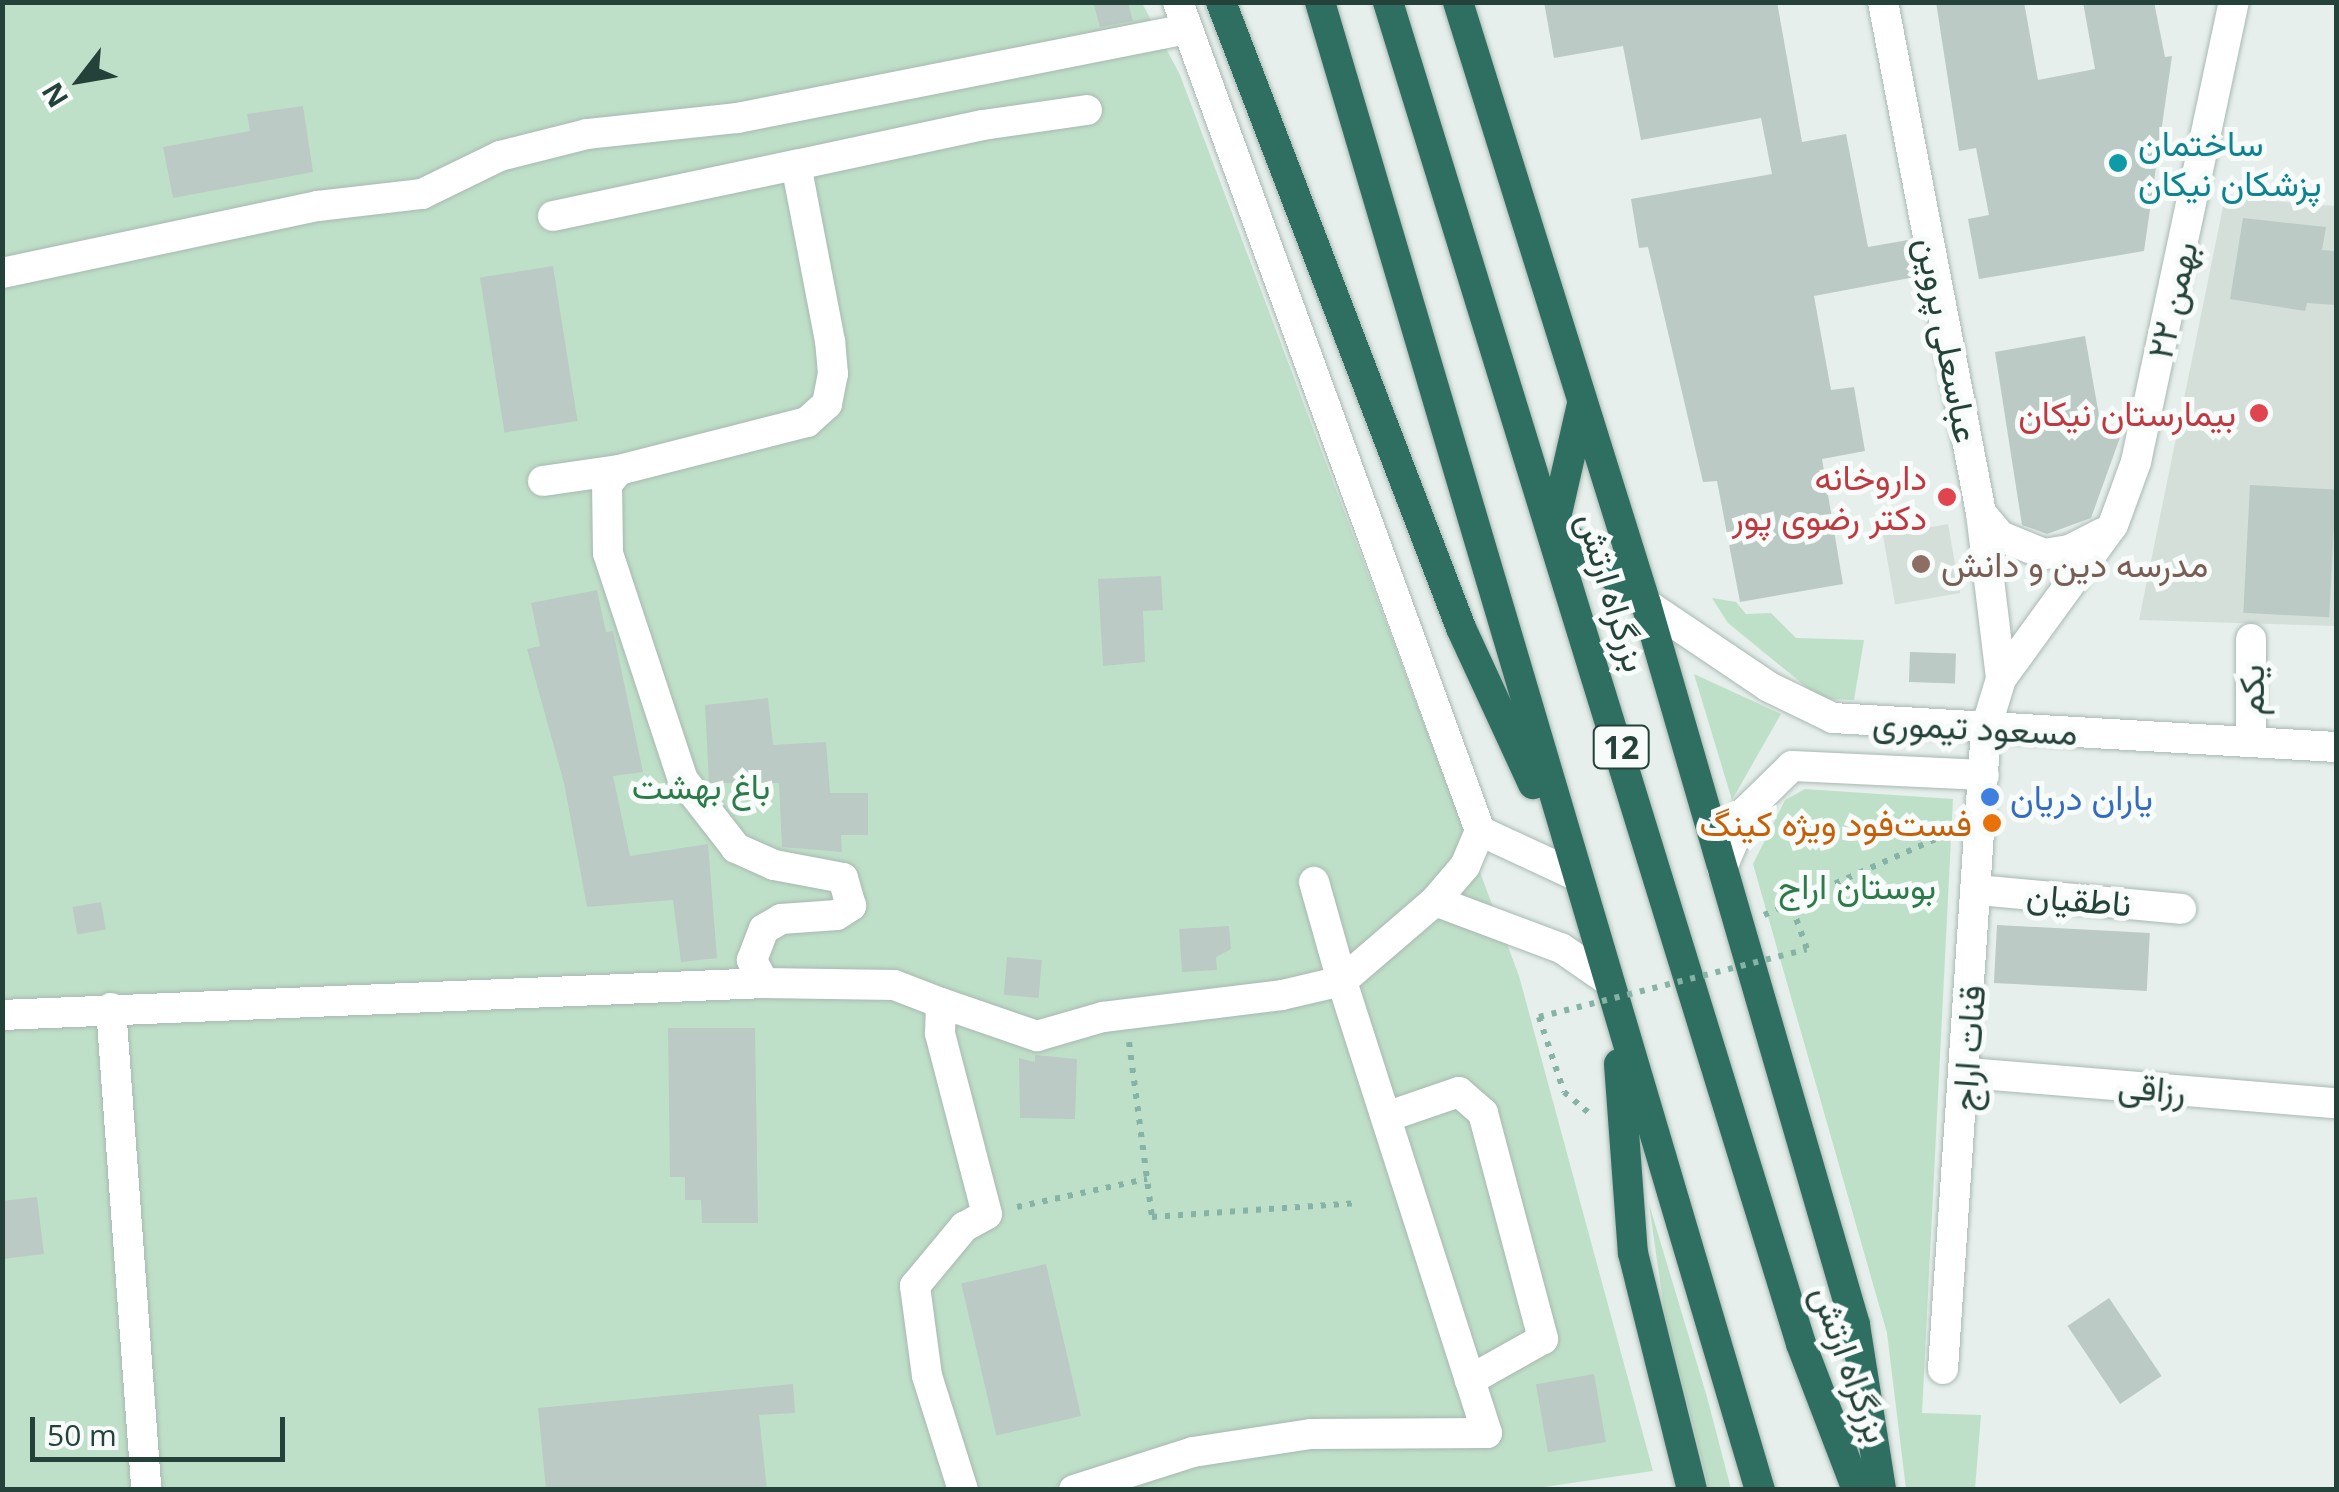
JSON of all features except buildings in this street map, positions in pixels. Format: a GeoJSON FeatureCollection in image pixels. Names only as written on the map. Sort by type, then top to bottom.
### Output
{"type":"FeatureCollection","features":[{"type":"Feature","properties":{"kind":"highway"},"geometry":{"type":"LineString","coordinates":[[1220,2],[1461,628],[1575,875]]}},
{"type":"Feature","properties":{"kind":"highway","name":"12"},"geometry":{"type":"LineString","coordinates":[[1320,2],[1616,1016],[1760,1490]]}},
{"type":"Feature","properties":{"kind":"highway","name":"بزرگراه ارتش"},"geometry":{"type":"LineString","coordinates":[[1388,2],[1554,526],[1800,1344],[1857,1490]]}},
{"type":"Feature","properties":{"kind":"highway"},"geometry":{"type":"LineString","coordinates":[[1458,2],[1646,604],[1855,1325],[1881,1490]]}},
{"type":"Feature","properties":{"kind":"highway"},"geometry":{"type":"LineString","coordinates":[[1583,401],[1554,526],[1646,604]]}},
{"type":"Feature","properties":{"kind":"highway"},"geometry":{"type":"LineString","coordinates":[[1616,1016],[1633,1253],[1690,1489]]}},
{"type":"Feature","properties":{"kind":"street","name":"عباسعلی پروین"},"geometry":{"type":"LineString","coordinates":[[1883,2],[1981,513],[2001,679]]}},
{"type":"Feature","properties":{"kind":"street","name":"۲۲ بهمن"},"geometry":{"type":"LineString","coordinates":[[2001,679],[2113,525],[2153,388],[2234,2]]}},
{"type":"Feature","properties":{"kind":"street"},"geometry":{"type":"LineString","coordinates":[[2,273],[318,206],[422,194],[500,156],[587,134],[737,118],[1183,16],[1480,831],[1464,866],[1435,900],[1342,981],[1282,995],[1126,1014],[1037,1036],[894,986],[764,983],[110,1008],[2,1016]]}},
{"type":"Feature","properties":{"kind":"street"},"geometry":{"type":"LineString","coordinates":[[553,216],[984,124],[1088,110]]}},
{"type":"Feature","properties":{"kind":"street"},"geometry":{"type":"LineString","coordinates":[[543,481],[618,470],[807,422],[827,404],[830,340],[796,165]]}},
{"type":"Feature","properties":{"kind":"street"},"geometry":{"type":"LineString","coordinates":[[618,470],[607,484],[608,553],[683,780],[736,848],[774,865],[843,878],[852,906],[837,915],[781,918],[764,929],[752,960],[764,983]]}},
{"type":"Feature","properties":{"kind":"street"},"geometry":{"type":"LineString","coordinates":[[1981,513],[2000,536],[2044,554],[2069,550],[2113,525]]}},
{"type":"Feature","properties":{"kind":"street","name":"مسعود تیموری"},"geometry":{"type":"LineString","coordinates":[[1646,604],[1769,688],[1833,718],[2336,746]]}},
{"type":"Feature","properties":{"kind":"street","name":"یکم"},"geometry":{"type":"LineString","coordinates":[[2250,639],[2251,742]]}},
{"type":"Feature","properties":{"kind":"street","name":"قنات اراج"},"geometry":{"type":"LineString","coordinates":[[1944,1369],[1968,1074],[1986,728],[2001,679]]}},
{"type":"Feature","properties":{"kind":"street","name":"مسعود تیموری"},"geometry":{"type":"LineString","coordinates":[[1722,868],[1746,811],[1792,766],[1984,775]]}},
{"type":"Feature","properties":{"kind":"street"},"geometry":{"type":"LineString","coordinates":[[1480,831],[1575,875]]}},
{"type":"Feature","properties":{"kind":"street"},"geometry":{"type":"LineString","coordinates":[[1074,1490],[1193,1452],[1311,1434],[1487,1433],[1314,882]]}},
{"type":"Feature","properties":{"kind":"street","name":"ناطقیان"},"geometry":{"type":"LineString","coordinates":[[1978,890],[2181,909]]}},
{"type":"Feature","properties":{"kind":"street"},"geometry":{"type":"LineString","coordinates":[[1435,900],[1561,948],[1606,979]]}},
{"type":"Feature","properties":{"kind":"street"},"geometry":{"type":"LineString","coordinates":[[941,1003],[940,1033],[987,1214],[964,1227],[915,1286],[927,1376],[962,1490]]}},
{"type":"Feature","properties":{"kind":"street"},"geometry":{"type":"LineString","coordinates":[[110,1008],[146,1490]]}},
{"type":"Feature","properties":{"kind":"street","name":"رزاقی"},"geometry":{"type":"LineString","coordinates":[[1968,1074],[2336,1103]]}},
{"type":"Feature","properties":{"kind":"street"},"geometry":{"type":"LineString","coordinates":[[1386,1117],[1459,1092],[1482,1113],[1543,1339],[1470,1380]]}},
{"type":"Feature","properties":{"kind":"path"},"geometry":{"type":"LineString","coordinates":[[1564,1092],[1539,1017],[1807,949],[1792,907],[1982,817]]}},
{"type":"Feature","properties":{"kind":"path"},"geometry":{"type":"LineString","coordinates":[[1126,1014],[1152,1218],[1359,1202]]}},
{"type":"Feature","properties":{"kind":"path"},"geometry":{"type":"LineString","coordinates":[[987,1214],[1147,1179]]}},
{"type":"Feature","properties":{"kind":"shaded area","name":"بیمارستان نیکان"},"geometry":{"type":"Polygon","coordinates":[[[2225,197],[2336,206],[2336,626],[2139,620],[2225,197]]]}},
{"type":"Feature","properties":{"kind":"shaded area","name":"مدرسه دین و دانش"},"geometry":{"type":"Polygon","coordinates":[[[1948,524],[1960,593],[1895,604],[1883,535],[1948,524]]]}},
{"type":"Feature","properties":{"kind":"green space","name":"باغ بهشت"},"geometry":{"type":"Polygon","coordinates":[[[3,3],[1142,3],[1180,75],[1519,976],[1653,1471],[1524,1490],[3,1490],[3,3]]]}},
{"type":"Feature","properties":{"kind":"green space"},"geometry":{"type":"Polygon","coordinates":[[[1712,598],[1736,602],[1746,614],[1771,613],[1796,638],[1864,640],[1854,700],[1821,699],[1728,623],[1712,598]]]}},
{"type":"Feature","properties":{"kind":"green space"},"geometry":{"type":"Polygon","coordinates":[[[1694,674],[1781,714],[1732,800],[1694,674]]]}},
{"type":"Feature","properties":{"kind":"green space","name":"بوستان اراج"},"geometry":{"type":"Polygon","coordinates":[[[1805,789],[1953,799],[1922,1413],[1981,1415],[1975,1489],[1906,1489],[1887,1333],[1753,864],[1785,800],[1805,789]]]}},
{"type":"Feature","properties":{"kind":"green space"},"geometry":{"type":"Polygon","coordinates":[[[1649,1204],[1731,1489],[1709,1489],[1665,1316],[1649,1204]]]}},
{"type":"Feature","properties":{"kind":"place","name":"ساختمان پزشکان نیکان"},"geometry":{"type":"Point","coordinates":[2118,163]}},
{"type":"Feature","properties":{"kind":"place","name":"بیمارستان نیکان"},"geometry":{"type":"Point","coordinates":[2259,413]}},
{"type":"Feature","properties":{"kind":"place","name":"داروخانه دکتر رضوی پور"},"geometry":{"type":"Point","coordinates":[1947,497]}},
{"type":"Feature","properties":{"kind":"place","name":"مدرسه دین و دانش"},"geometry":{"type":"Point","coordinates":[1921,564]}},
{"type":"Feature","properties":{"kind":"place","name":"یاران دریان"},"geometry":{"type":"Point","coordinates":[1990,797]}},
{"type":"Feature","properties":{"kind":"place","name":"فست‌فود ویژه کینگ"},"geometry":{"type":"Point","coordinates":[1992,823]}}]}
